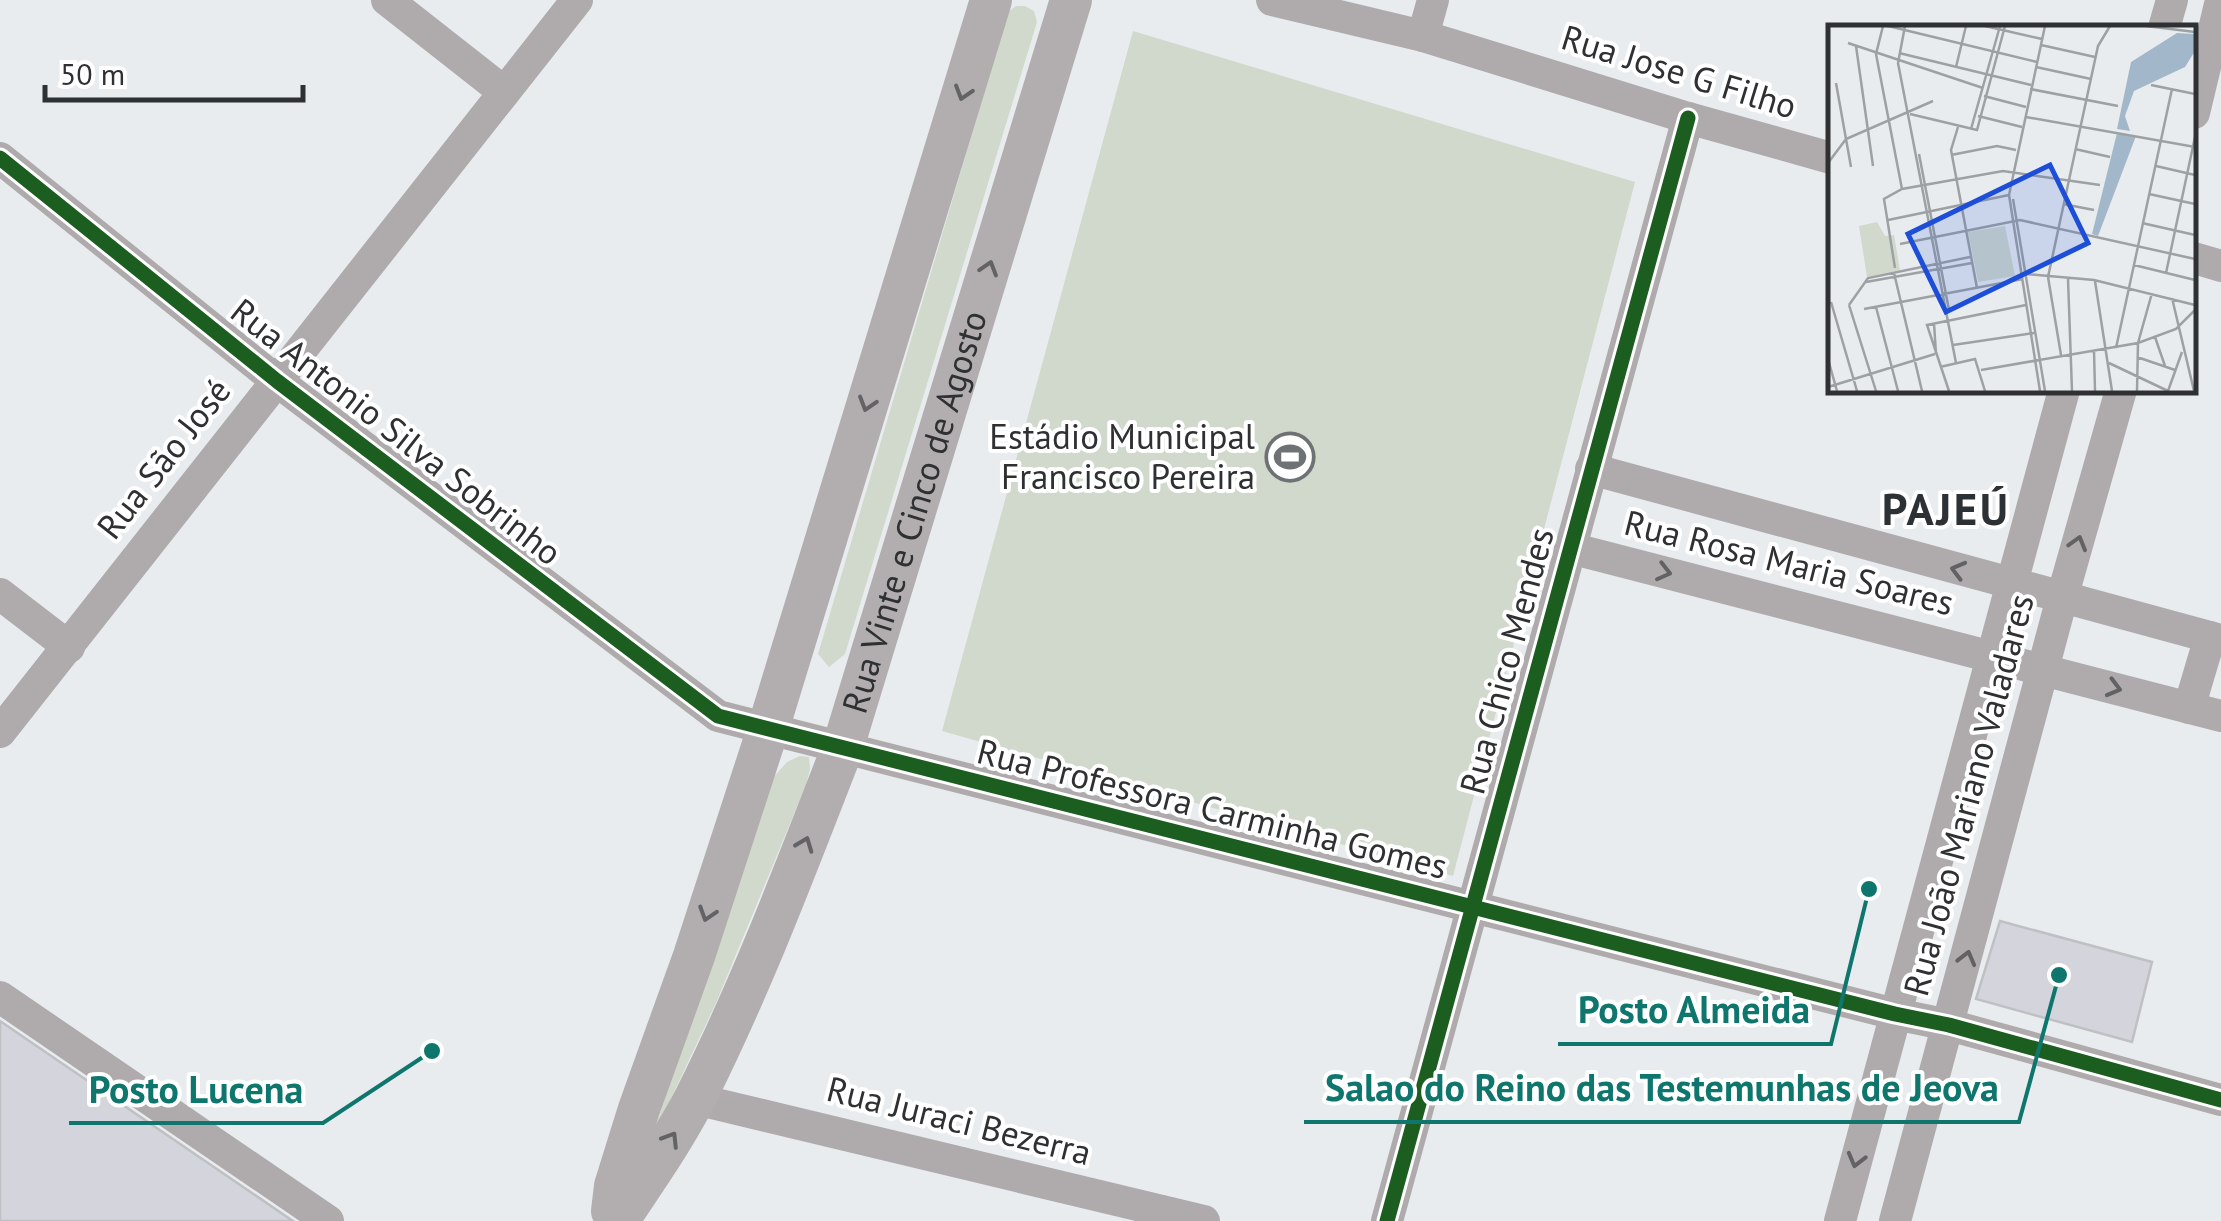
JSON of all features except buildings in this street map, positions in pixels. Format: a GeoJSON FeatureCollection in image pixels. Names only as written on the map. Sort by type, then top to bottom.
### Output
{"type":"FeatureCollection","features":[{"type":"Feature","properties":{"kind":"main road","name":"Rua Vinte e Cinco de Agosto"},"geometry":{"type":"LineString","coordinates":[[614,1221],[615,1186],[768,729],[992,0]]}},
{"type":"Feature","properties":{"kind":"main road","name":"Rua Vinte e Cinco de Agosto"},"geometry":{"type":"LineString","coordinates":[[614,1221],[671,1140],[695,1098],[791,879],[843,746],[1070,0]]}},
{"type":"Feature","properties":{"kind":"street"},"geometry":{"type":"LineString","coordinates":[[387,0],[504,92]]}},
{"type":"Feature","properties":{"kind":"street","name":"Rua São José"},"geometry":{"type":"LineString","coordinates":[[0,732],[577,0]]}},
{"type":"Feature","properties":{"kind":"street","name":"Rua Jose G Filho"},"geometry":{"type":"LineString","coordinates":[[1272,0],[1423,36],[1828,157]]}},
{"type":"Feature","properties":{"kind":"street"},"geometry":{"type":"LineString","coordinates":[[1423,36],[1433,0]]}},
{"type":"Feature","properties":{"kind":"street"},"geometry":{"type":"LineString","coordinates":[[2165,25],[2172,0]]}},
{"type":"Feature","properties":{"kind":"street"},"geometry":{"type":"LineString","coordinates":[[2196,104],[2221,0]]}},
{"type":"Feature","properties":{"kind":"street","name":"Rua Chico Mendes"},"geometry":{"type":"LineString","coordinates":[[1387,1221],[1688,118]]}},
{"type":"Feature","properties":{"kind":"street","name":"Rua Antonio Silva Sobrinho"},"geometry":{"type":"LineString","coordinates":[[0,158],[276,381],[718,716],[768,729]]}},
{"type":"Feature","properties":{"kind":"street"},"geometry":{"type":"LineString","coordinates":[[2196,259],[2221,266]]}},
{"type":"Feature","properties":{"kind":"street","name":"Rua João Mariano Valadares"},"geometry":{"type":"LineString","coordinates":[[1840,1221],[2063,392]]}},
{"type":"Feature","properties":{"kind":"street","name":"Rua João Mariano Valadares"},"geometry":{"type":"LineString","coordinates":[[1895,1221],[2119,392]]}},
{"type":"Feature","properties":{"kind":"street","name":"Rua Rosa Maria Soares"},"geometry":{"type":"LineString","coordinates":[[1591,469],[2216,639]]}},
{"type":"Feature","properties":{"kind":"street","name":"Rua Rosa Maria Soares"},"geometry":{"type":"LineString","coordinates":[[1570,548],[2221,716]]}},
{"type":"Feature","properties":{"kind":"street"},"geometry":{"type":"LineString","coordinates":[[0,594],[69,647]]}},
{"type":"Feature","properties":{"kind":"street"},"geometry":{"type":"LineString","coordinates":[[2189,708],[2216,639]]}},
{"type":"Feature","properties":{"kind":"street","name":"Rua Professora Carminha Gomes"},"geometry":{"type":"LineString","coordinates":[[768,729],[1950,1026],[2221,1100]]}},
{"type":"Feature","properties":{"kind":"street"},"geometry":{"type":"LineString","coordinates":[[0,997],[328,1221]]}},
{"type":"Feature","properties":{"kind":"street","name":"Rua Juraci Bezerra"},"geometry":{"type":"LineString","coordinates":[[695,1098],[1204,1221]]}},
{"type":"Feature","properties":{"kind":"green space"},"geometry":{"type":"Polygon","coordinates":[[[1016,6],[1034,11],[1037,22],[845,654],[829,667],[818,654],[1008,12],[1016,6]]]}},
{"type":"Feature","properties":{"kind":"green space","name":"Estádio Municipal Francisco Pereira"},"geometry":{"type":"Polygon","coordinates":[[[1133,31],[1635,182],[1453,876],[942,731],[1133,31]]]}},
{"type":"Feature","properties":{"kind":"green space"},"geometry":{"type":"Polygon","coordinates":[[[809,757],[806,785],[716,1003],[650,1143],[771,780],[787,762],[809,757]]]}},
{"type":"Feature","properties":{"kind":"cycle path"},"geometry":{"type":"LineString","coordinates":[[1387,1221],[1688,118]]}},
{"type":"Feature","properties":{"kind":"cycle path"},"geometry":{"type":"LineString","coordinates":[[0,158],[277,381],[718,716],[1949,1025],[2221,1100]]}},
{"type":"Feature","properties":{"kind":"place","name":"Estádio Municipal Francisco Pereira"},"geometry":{"type":"Point","coordinates":[1290,457]}},
{"type":"Feature","properties":{"kind":"place","name":"Posto Almeida"},"geometry":{"type":"Point","coordinates":[1869,889]}},
{"type":"Feature","properties":{"kind":"place","name":"Salao do Reino das Testemunhas de Jeova"},"geometry":{"type":"Point","coordinates":[2059,975]}},
{"type":"Feature","properties":{"kind":"place","name":"Posto Lucena"},"geometry":{"type":"Point","coordinates":[432,1051]}},
{"type":"Feature","properties":{"kind":"district","name":"PAJEÚ"},"geometry":{"type":"Point","coordinates":[1946,509]}}]}
